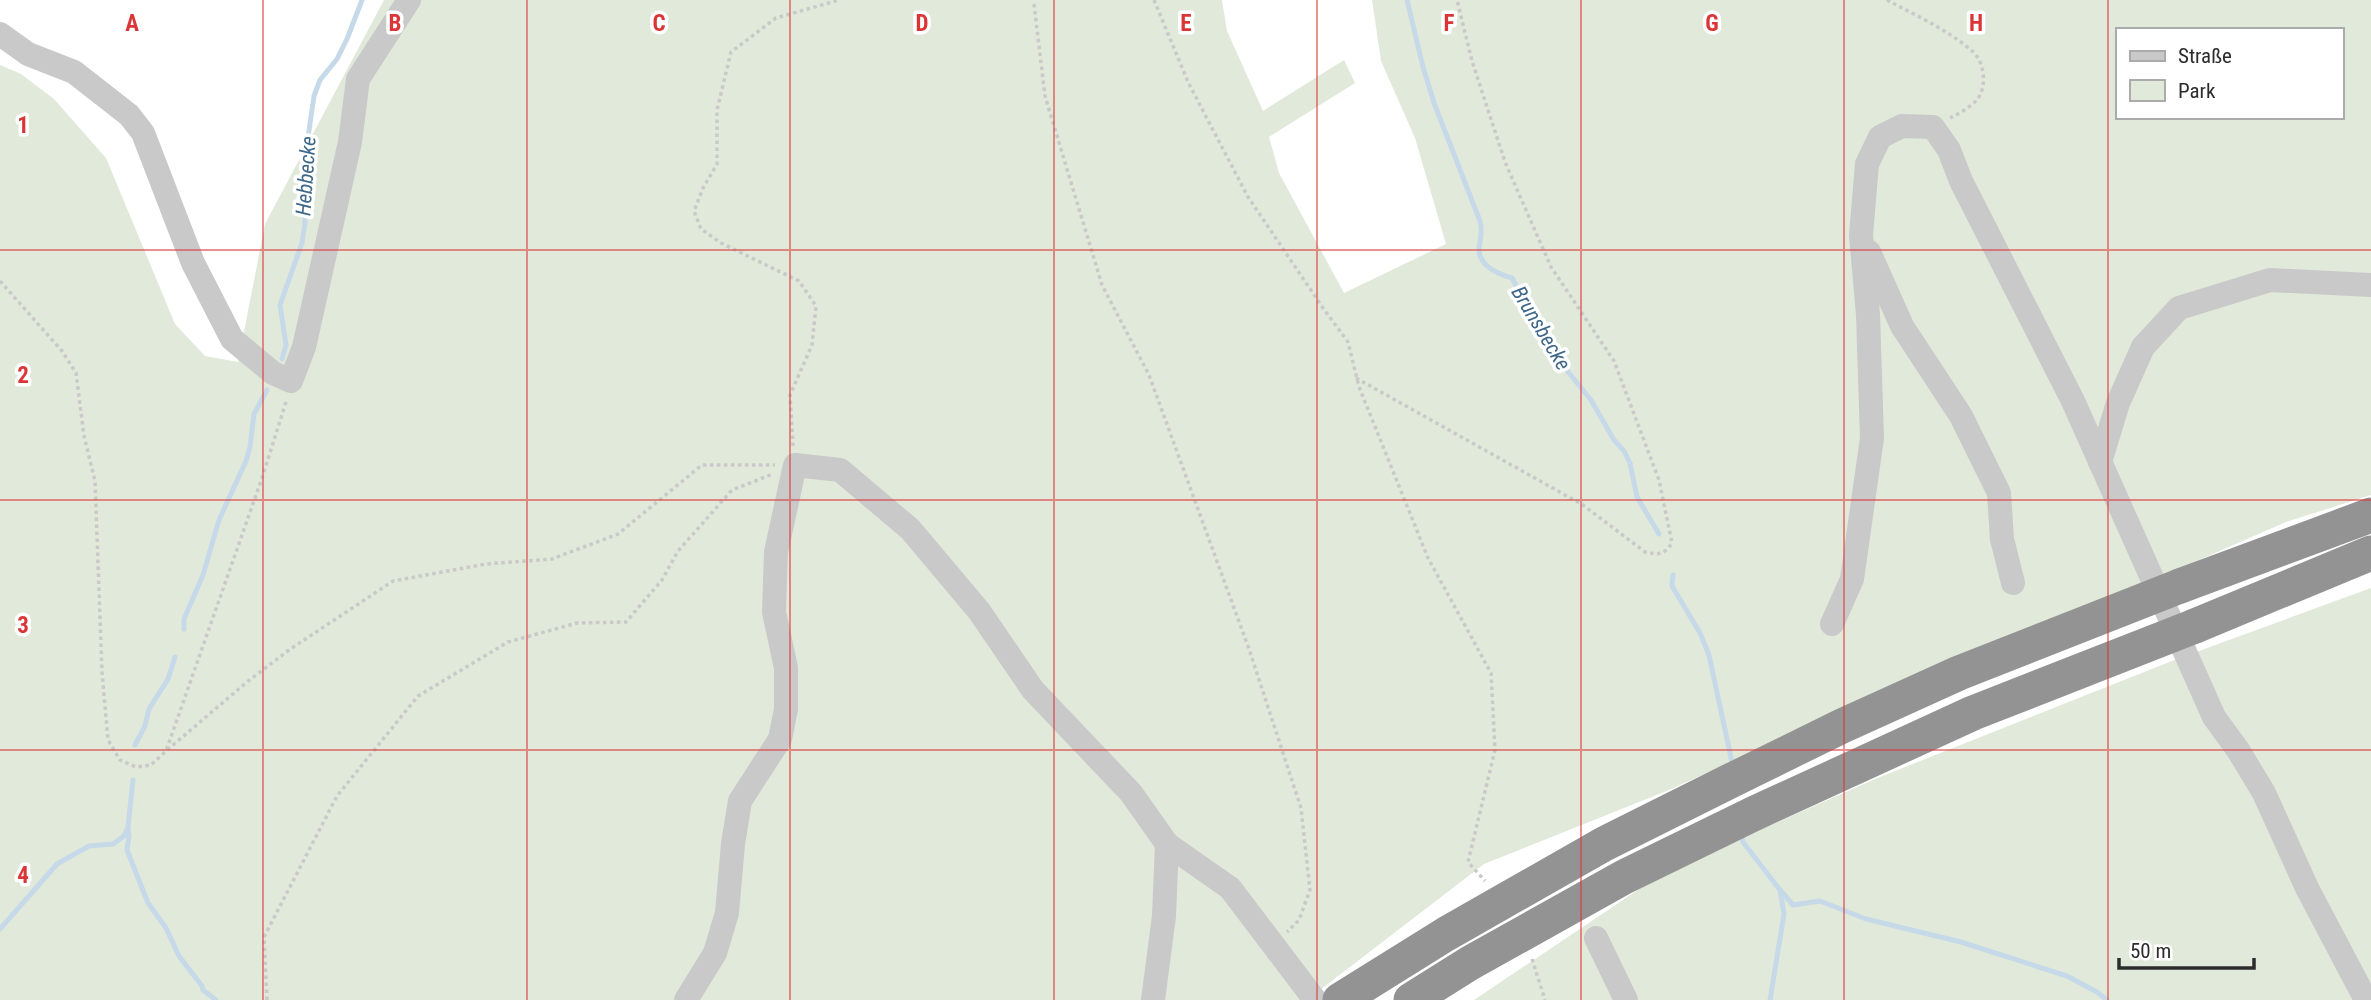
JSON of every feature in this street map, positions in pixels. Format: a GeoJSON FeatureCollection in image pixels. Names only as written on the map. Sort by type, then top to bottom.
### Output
{"type":"FeatureCollection","features":[{"type":"Feature","properties":{"kind":"highway"},"geometry":{"type":"LineString","coordinates":[[1340,1000],[1446,934],[1593,850],[1745,774],[1959,673],[2371,515]]}},
{"type":"Feature","properties":{"kind":"highway"},"geometry":{"type":"LineString","coordinates":[[1410,1000],[1469,963],[1624,877],[1752,814],[1973,713],[2371,553]]}},
{"type":"Feature","properties":{"kind":"street"},"geometry":{"type":"LineString","coordinates":[[0,34],[28,54],[74,72],[129,115],[143,132],[193,263],[232,339],[273,373],[291,381],[304,346],[350,142],[358,79],[409,0]]}},
{"type":"Feature","properties":{"kind":"street"},"geometry":{"type":"LineString","coordinates":[[1832,624],[1852,579],[1872,438],[1868,315],[1861,235],[1867,164],[1880,137],[1902,126],[1933,127],[1949,150],[1961,181],[2067,389],[2214,717],[2264,793],[2313,899],[2366,1000]]}},
{"type":"Feature","properties":{"kind":"street"},"geometry":{"type":"LineString","coordinates":[[1861,235],[1902,326],[1961,416],[1999,492],[2002,538],[2013,583]]}},
{"type":"Feature","properties":{"kind":"street"},"geometry":{"type":"LineString","coordinates":[[2101,463],[2118,403],[2143,347],[2179,308],[2270,280],[2371,285]]}},
{"type":"Feature","properties":{"kind":"street"},"geometry":{"type":"LineString","coordinates":[[686,1000],[715,953],[727,913],[740,801],[780,739],[786,709],[786,668],[774,612],[776,552],[794,465],[840,470],[910,528],[979,611],[1033,690],[1131,793],[1167,844],[1230,888],[1315,1000]]}},
{"type":"Feature","properties":{"kind":"street"},"geometry":{"type":"LineString","coordinates":[[1153,1000],[1164,916],[1167,844]]}},
{"type":"Feature","properties":{"kind":"street"},"geometry":{"type":"LineString","coordinates":[[1596,938],[1626,1000]]}},
{"type":"Feature","properties":{"kind":"path"},"geometry":{"type":"LineString","coordinates":[[794,465],[790,395],[812,345],[816,306],[799,281],[721,243],[701,229],[694,211],[717,164],[717,110],[731,52],[776,18],[839,0]]}},
{"type":"Feature","properties":{"kind":"path"},"geometry":{"type":"LineString","coordinates":[[1154,0],[1188,82],[1248,197],[1348,342],[1356,378],[1428,558],[1491,673],[1495,750],[1468,862],[1492,889]]}},
{"type":"Feature","properties":{"kind":"path"},"geometry":{"type":"LineString","coordinates":[[1356,378],[1583,505],[1645,552],[1657,555],[1666,552],[1672,543],[1659,480],[1614,360],[1551,267],[1505,162],[1472,61],[1457,0]]}},
{"type":"Feature","properties":{"kind":"path"},"geometry":{"type":"LineString","coordinates":[[1887,0],[1974,51],[1984,71],[1980,95],[1962,112],[1933,127]]}},
{"type":"Feature","properties":{"kind":"path"},"geometry":{"type":"LineString","coordinates":[[1034,4],[1045,96],[1102,285],[1154,388],[1249,649],[1301,808],[1310,890],[1299,920],[1274,946]]}},
{"type":"Feature","properties":{"kind":"path"},"geometry":{"type":"LineString","coordinates":[[0,281],[62,351],[76,373],[84,436],[95,481],[102,672],[108,740],[120,760],[136,767],[151,765],[247,682],[289,650],[393,581],[485,564],[552,559],[618,534],[702,466],[794,465]]}},
{"type":"Feature","properties":{"kind":"path"},"geometry":{"type":"LineString","coordinates":[[166,751],[261,481],[291,381]]}},
{"type":"Feature","properties":{"kind":"path"},"geometry":{"type":"LineString","coordinates":[[267,1000],[264,937],[337,796],[418,696],[508,642],[577,623],[626,622],[662,580],[678,551],[732,490],[794,465]]}},
{"type":"Feature","properties":{"kind":"path"},"geometry":{"type":"LineString","coordinates":[[1529,950],[1545,1000]]}},
{"type":"Feature","properties":{"kind":"green space"},"geometry":{"type":"Polygon","coordinates":[[[384,0],[1222,0],[1227,31],[1263,111],[1344,60],[1355,83],[1269,137],[1279,173],[1344,293],[1446,244],[1415,138],[1381,61],[1372,0],[2371,0],[2371,495],[2286,522],[2096,605],[1920,676],[1669,790],[1484,864],[1307,1000],[0,1000],[0,65],[21,74],[54,99],[106,158],[175,324],[205,356],[238,362],[265,224],[384,0]]]}},
{"type":"Feature","properties":{"kind":"green space"},"geometry":{"type":"Polygon","coordinates":[[[2371,588],[2371,1000],[1474,1000],[1663,873],[1875,779],[2177,659],[2371,588]]]}},
{"type":"Feature","properties":{"kind":"waterway","name":"Hebbecke"},"geometry":{"type":"LineString","coordinates":[[282,359],[286,345],[280,305],[302,243],[305,223],[303,172],[314,96],[320,80],[337,59],[362,0]]}},
{"type":"Feature","properties":{"kind":"waterway","name":"Brunsbecke"},"geometry":{"type":"LineString","coordinates":[[1407,0],[1434,103],[1480,221],[1479,249],[1482,260],[1495,272],[1512,278],[1526,304],[1545,329],[1561,363],[1591,400],[1614,440],[1624,451],[1630,463],[1637,497],[1659,534]]}},
{"type":"Feature","properties":{"kind":"waterway","name":"Hebbecke"},"geometry":{"type":"LineString","coordinates":[[184,629],[184,619],[203,575],[219,520],[246,461],[254,414],[267,390]]}},
{"type":"Feature","properties":{"kind":"waterway","name":"Brunsbecke"},"geometry":{"type":"LineString","coordinates":[[1673,575],[1672,586],[1700,633],[1709,655],[1733,767]]}},
{"type":"Feature","properties":{"kind":"waterway","name":"Hebbecke"},"geometry":{"type":"LineString","coordinates":[[135,745],[145,726],[149,709],[168,679],[175,657]]}},
{"type":"Feature","properties":{"kind":"waterway","name":"Hebbecke"},"geometry":{"type":"LineString","coordinates":[[0,929],[57,864],[89,846],[113,844],[124,836],[128,827],[133,780]]}},
{"type":"Feature","properties":{"kind":"waterway"},"geometry":{"type":"LineString","coordinates":[[128,828],[127,850],[148,903],[166,928],[179,956],[203,990],[216,1000]]}},
{"type":"Feature","properties":{"kind":"waterway","name":"Brunsbecke"},"geometry":{"type":"LineString","coordinates":[[1741,832],[1743,842],[1780,890],[1784,914],[1770,1000]]}},
{"type":"Feature","properties":{"kind":"waterway"},"geometry":{"type":"LineString","coordinates":[[1781,891],[1793,905],[1820,901],[1866,919],[1961,942],[2067,976],[2107,1000]]}}]}
